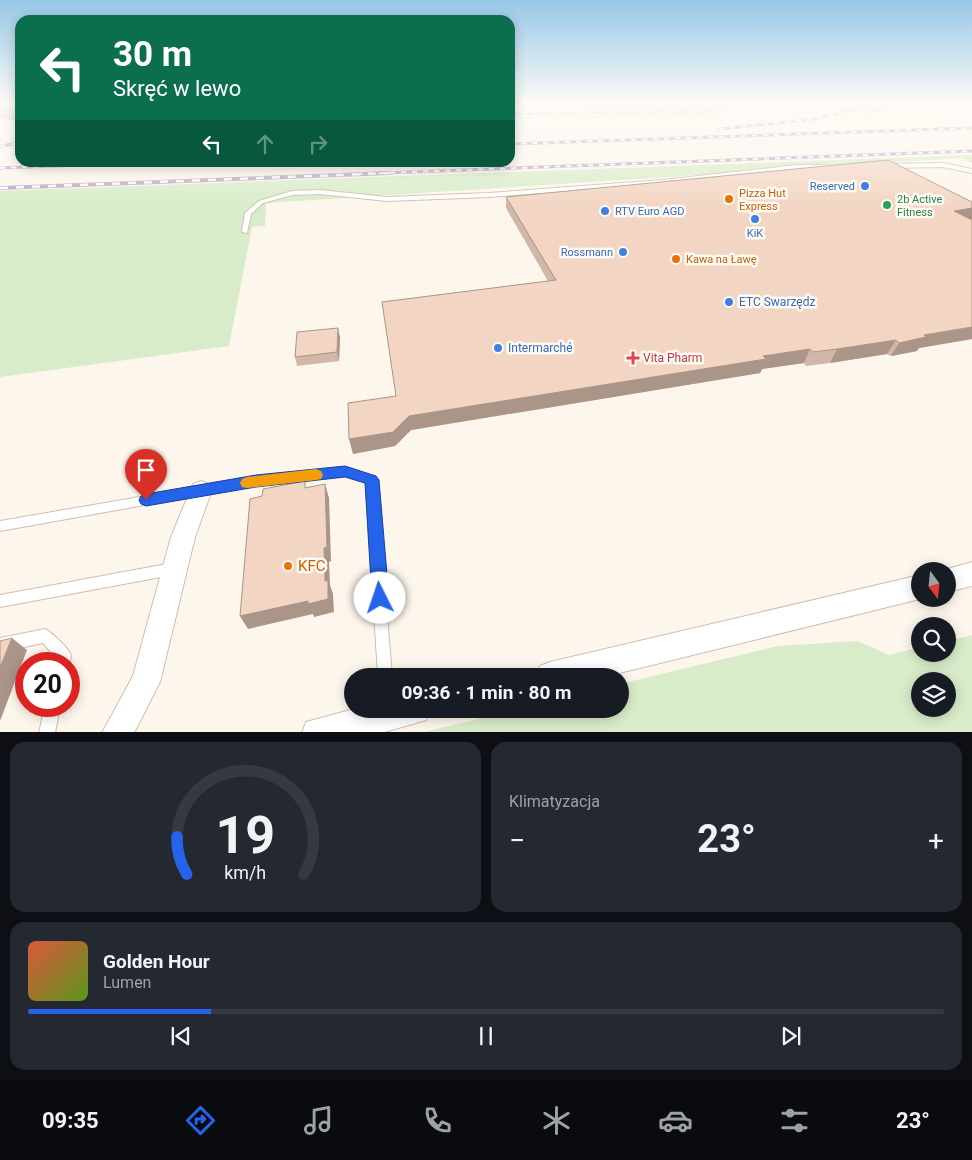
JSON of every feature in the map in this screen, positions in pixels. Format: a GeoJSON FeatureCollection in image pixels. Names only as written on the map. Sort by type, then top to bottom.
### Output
{"type":"FeatureCollection","features":[{"type":"Feature","properties":{"kind":"street"},"geometry":{"type":"LineString","coordinates":[[117,732],[146,682],[183,537],[201,490]]}},
{"type":"Feature","properties":{"kind":"street"},"geometry":{"type":"LineString","coordinates":[[956,578],[972,574]]}},
{"type":"Feature","properties":{"kind":"street"},"geometry":{"type":"LineString","coordinates":[[583,668],[911,589]]}},
{"type":"Feature","properties":{"kind":"street"},"geometry":{"type":"LineString","coordinates":[[317,732],[370,718]]}},
{"type":"Feature","properties":{"kind":"lane"},"geometry":{"type":"LineString","coordinates":[[885,166],[943,165],[972,170]]}},
{"type":"Feature","properties":{"kind":"lane"},"geometry":{"type":"LineString","coordinates":[[245,232],[248,213],[261,202],[292,193],[320,192],[387,198],[480,196],[662,182],[798,167],[836,167]]}},
{"type":"Feature","properties":{"kind":"lane"},"geometry":{"type":"LineString","coordinates":[[0,526],[256,481],[345,472],[372,480],[384,668]]}},
{"type":"Feature","properties":{"kind":"lane"},"geometry":{"type":"LineString","coordinates":[[0,602],[175,568]]}},
{"type":"Feature","properties":{"kind":"lane"},"geometry":{"type":"LineString","coordinates":[[0,645],[45,636],[60,652]]}},
{"type":"Feature","properties":{"kind":"lane"},"geometry":{"type":"LineString","coordinates":[[47,732],[50,717]]}},
{"type":"Feature","properties":{"kind":"green space"},"geometry":{"type":"Polygon","coordinates":[[[972,155],[972,163],[961,158],[266,203],[265,226],[252,227],[229,346],[0,377],[0,191],[972,155]]]}},
{"type":"Feature","properties":{"kind":"green space"},"geometry":{"type":"Polygon","coordinates":[[[972,635],[972,732],[424,732],[483,718],[629,718],[629,682],[778,646],[857,641],[889,655],[911,649],[911,662],[956,662],[956,639],[972,635]]]}},
{"type":"Feature","properties":{"kind":"building","name":"ETC Swarzędz"},"geometry":{"type":"Polygon","coordinates":[[[888,160],[972,202],[972,208],[954,211],[972,220],[972,327],[924,335],[926,337],[899,343],[896,340],[813,352],[810,349],[763,356],[766,359],[409,416],[393,432],[349,439],[348,403],[396,396],[382,302],[556,280],[506,197],[888,160]]]}},
{"type":"Feature","properties":{"kind":"building"},"geometry":{"type":"Polygon","coordinates":[[[338,328],[337,352],[295,357],[297,332],[338,328]]]}},
{"type":"Feature","properties":{"kind":"building","name":"KFC"},"geometry":{"type":"Polygon","coordinates":[[[305,481],[305,488],[325,484],[327,547],[324,548],[325,581],[328,581],[328,599],[308,604],[308,601],[240,616],[250,499],[262,496],[263,489],[305,481]]]}},
{"type":"Feature","properties":{"kind":"building"},"geometry":{"type":"Polygon","coordinates":[[[12,638],[0,667],[0,641],[12,638]]]}},
{"type":"Feature","properties":{"kind":"railway"},"geometry":{"type":"LineString","coordinates":[[515,144],[650,139]]}},
{"type":"Feature","properties":{"kind":"railway"},"geometry":{"type":"LineString","coordinates":[[0,146],[15,144]]}},
{"type":"Feature","properties":{"kind":"railway"},"geometry":{"type":"LineString","coordinates":[[357,174],[972,151]]}},
{"type":"Feature","properties":{"kind":"railway"},"geometry":{"type":"LineString","coordinates":[[0,168],[27,167]]}},
{"type":"Feature","properties":{"kind":"railway"},"geometry":{"type":"LineString","coordinates":[[0,188],[390,173]]}},
{"type":"Feature","properties":{"kind":"slow traffic"},"geometry":{"type":"LineString","coordinates":[[247,483],[316,475]]}},
{"type":"Feature","properties":{"kind":"place","name":"Reserved"},"geometry":{"type":"Point","coordinates":[865,186]}},
{"type":"Feature","properties":{"kind":"place","name":"Pizza Hut Express"},"geometry":{"type":"Point","coordinates":[729,199]}},
{"type":"Feature","properties":{"kind":"place","name":"2b Active Fitness"},"geometry":{"type":"Point","coordinates":[887,205]}},
{"type":"Feature","properties":{"kind":"place","name":"RTV Euro AGD"},"geometry":{"type":"Point","coordinates":[605,211]}},
{"type":"Feature","properties":{"kind":"place","name":"KiK"},"geometry":{"type":"Point","coordinates":[755,219]}},
{"type":"Feature","properties":{"kind":"place","name":"Rossmann"},"geometry":{"type":"Point","coordinates":[623,252]}},
{"type":"Feature","properties":{"kind":"place","name":"Kawa na Ławę"},"geometry":{"type":"Point","coordinates":[676,259]}},
{"type":"Feature","properties":{"kind":"place","name":"ETC Swarzędz"},"geometry":{"type":"Point","coordinates":[729,302]}},
{"type":"Feature","properties":{"kind":"place","name":"Intermarché"},"geometry":{"type":"Point","coordinates":[498,348]}},
{"type":"Feature","properties":{"kind":"place","name":"Vita Pharm"},"geometry":{"type":"Point","coordinates":[633,358]}},
{"type":"Feature","properties":{"kind":"place","name":"KFC"},"geometry":{"type":"Point","coordinates":[288,566]}},
{"type":"Feature","properties":{"kind":"route"},"geometry":{"type":"LineString","coordinates":[[146,500],[256,481],[345,472],[372,480],[380,598]]}}]}
